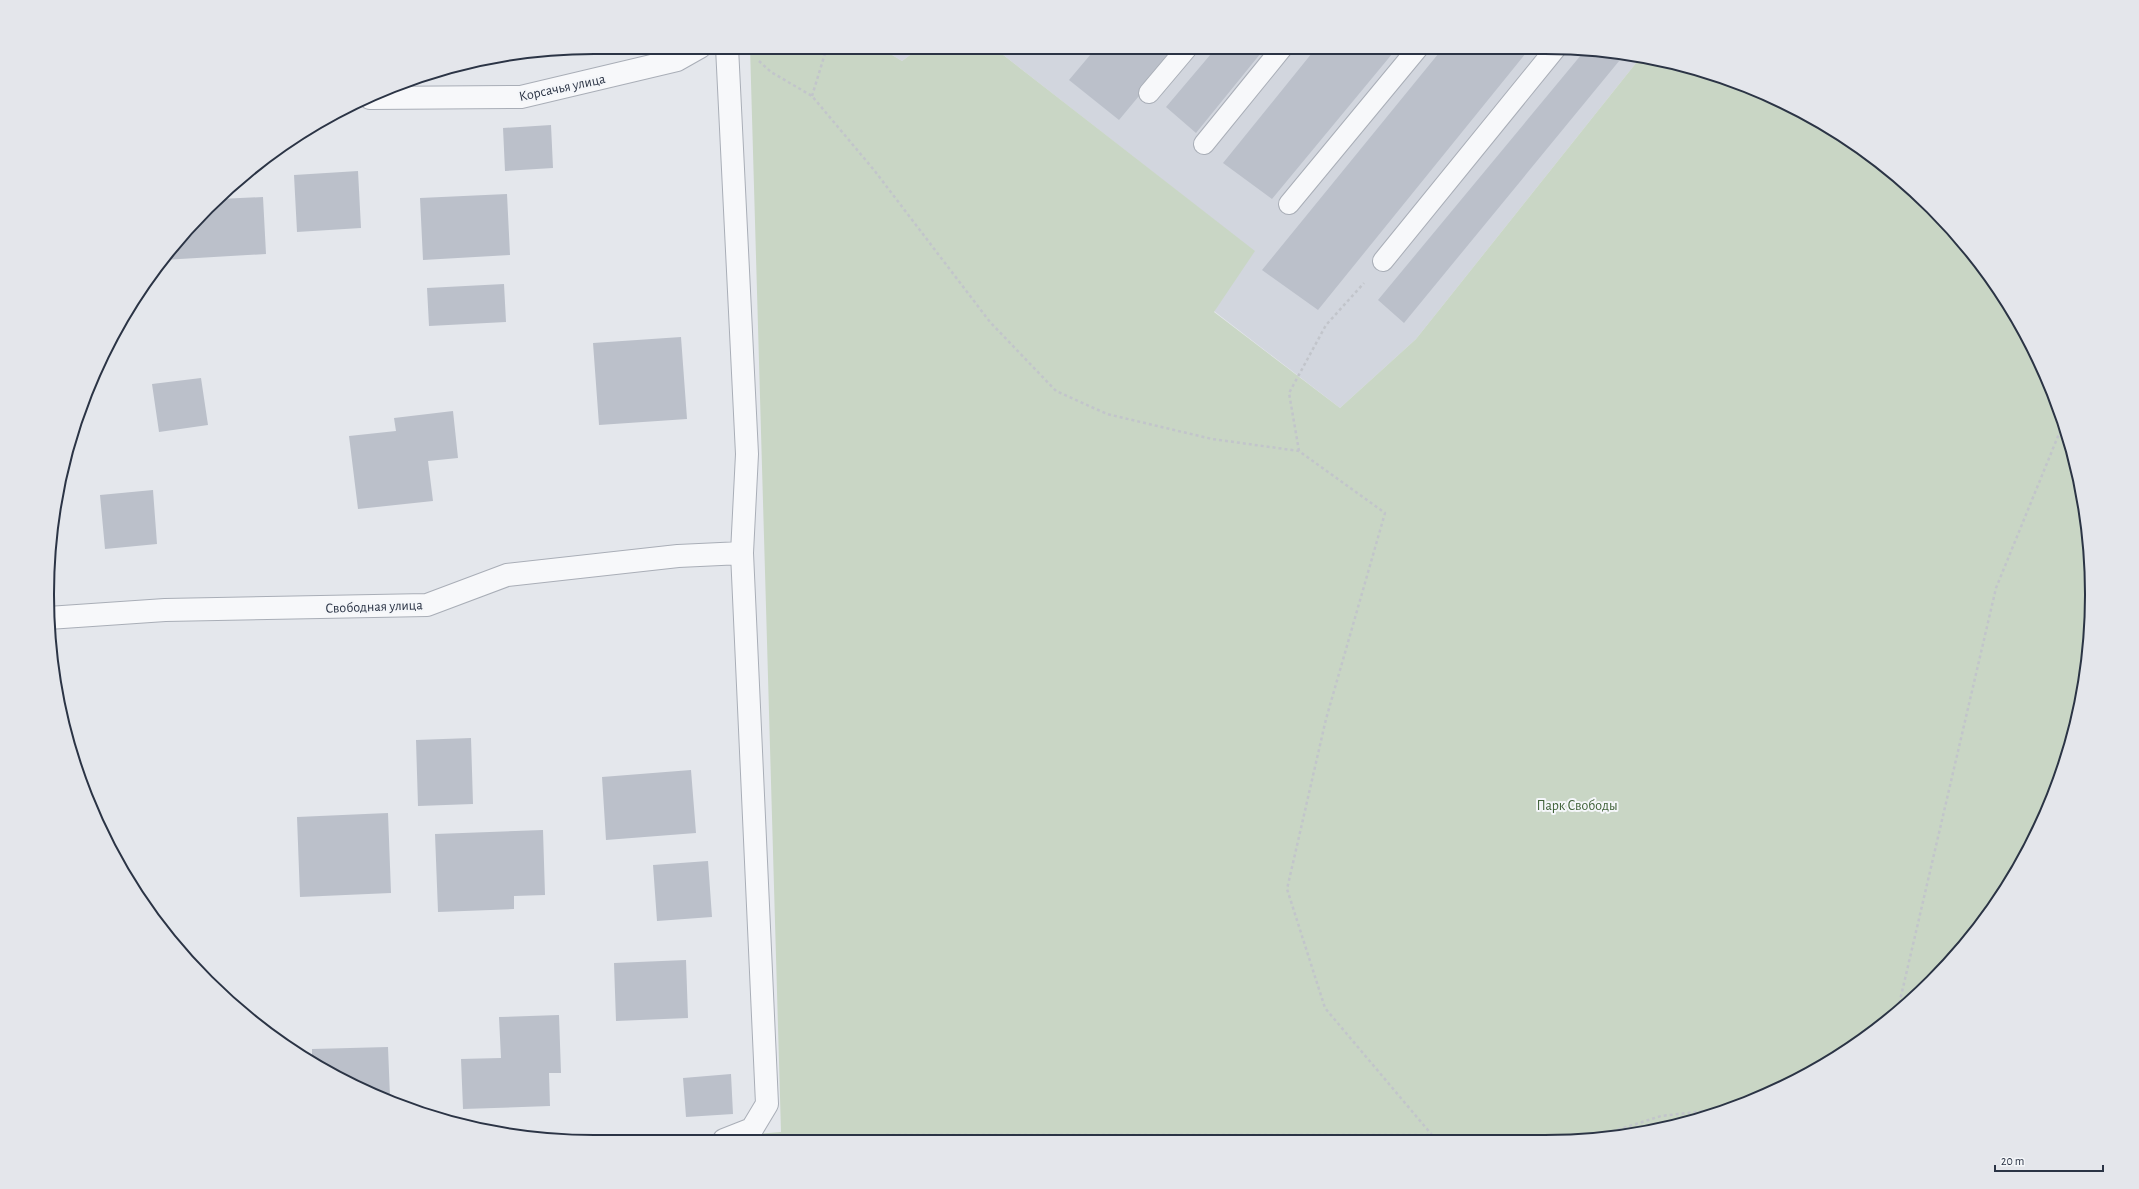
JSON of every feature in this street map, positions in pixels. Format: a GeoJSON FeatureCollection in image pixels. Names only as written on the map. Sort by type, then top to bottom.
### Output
{"type":"FeatureCollection","features":[{"type":"Feature","properties":{"kind":"street","name":"Корсачья улица"},"geometry":{"type":"LineString","coordinates":[[382,98],[521,97],[676,60],[687,54]]}},
{"type":"Feature","properties":{"kind":"street"},"geometry":{"type":"LineString","coordinates":[[727,54],[747,454],[742,553],[767,1104],[752,1129],[737,1135]]}},
{"type":"Feature","properties":{"kind":"street","name":"Свободная улица"},"geometry":{"type":"LineString","coordinates":[[55,618],[165,610],[427,605],[508,575],[678,556],[742,553]]}},
{"type":"Feature","properties":{"kind":"lane"},"geometry":{"type":"LineString","coordinates":[[1149,93],[1182,54]]}},
{"type":"Feature","properties":{"kind":"lane"},"geometry":{"type":"LineString","coordinates":[[1204,144],[1277,54]]}},
{"type":"Feature","properties":{"kind":"lane"},"geometry":{"type":"LineString","coordinates":[[1289,204],[1413,54]]}},
{"type":"Feature","properties":{"kind":"lane"},"geometry":{"type":"LineString","coordinates":[[1383,261],[1551,54]]}},
{"type":"Feature","properties":{"kind":"path"},"geometry":{"type":"LineString","coordinates":[[812,96],[825,54]]}},
{"type":"Feature","properties":{"kind":"path"},"geometry":{"type":"LineString","coordinates":[[754,57],[771,72],[812,96],[874,170],[990,322],[1056,391],[1107,414],[1212,439],[1299,451],[1385,513],[1326,719],[1287,890],[1324,1008],[1432,1135]]}},
{"type":"Feature","properties":{"kind":"path"},"geometry":{"type":"LineString","coordinates":[[1299,451],[1289,393],[1326,325],[1383,261]]}},
{"type":"Feature","properties":{"kind":"path"},"geometry":{"type":"LineString","coordinates":[[1900,1002],[1996,588],[2059,431]]}},
{"type":"Feature","properties":{"kind":"path"},"geometry":{"type":"LineString","coordinates":[[1619,1129],[1661,1116],[1701,1111]]}},
{"type":"Feature","properties":{"kind":"path"},"geometry":{"type":"LineString","coordinates":[[886,1134],[1432,1135]]}},
{"type":"Feature","properties":{"kind":"shaded area"},"geometry":{"type":"Polygon","coordinates":[[[890,54],[912,54],[902,61],[890,54]]]}},
{"type":"Feature","properties":{"kind":"shaded area"},"geometry":{"type":"Polygon","coordinates":[[[1002,54],[1544,54],[1580,55],[1637,62],[1416,339],[1340,408],[1214,311],[1254,251],[1002,54]]]}},
{"type":"Feature","properties":{"kind":"green space","name":"Парк Свободы"},"geometry":{"type":"Polygon","coordinates":[[[750,54],[890,54],[902,61],[912,54],[1002,54],[1255,251],[1214,312],[1340,408],[1416,339],[1637,62],[1684,72],[1751,95],[1815,126],[1845,145],[1901,188],[1927,212],[1951,238],[1994,294],[2013,324],[2044,388],[2067,455],[2075,489],[2084,559],[2085,594],[2084,630],[2075,700],[2067,734],[2044,801],[2013,865],[1994,895],[1951,951],[1927,977],[1901,1001],[1845,1044],[1815,1063],[1784,1079],[1751,1094],[1718,1106],[1684,1117],[1650,1125],[1580,1134],[744,1135],[781,1132],[750,54]]]}},
{"type":"Feature","properties":{"kind":"building"},"geometry":{"type":"Polygon","coordinates":[[[1091,54],[1174,54],[1119,120],[1069,80],[1091,54]]]}},
{"type":"Feature","properties":{"kind":"building"},"geometry":{"type":"Polygon","coordinates":[[[1211,54],[1260,54],[1196,133],[1166,107],[1211,54]]]}},
{"type":"Feature","properties":{"kind":"building"},"geometry":{"type":"Polygon","coordinates":[[[1311,54],[1392,54],[1272,199],[1223,163],[1311,54]]]}},
{"type":"Feature","properties":{"kind":"building"},"geometry":{"type":"Polygon","coordinates":[[[1438,54],[1525,54],[1318,310],[1262,270],[1438,54]]]}},
{"type":"Feature","properties":{"kind":"building"},"geometry":{"type":"Polygon","coordinates":[[[1581,55],[1620,60],[1404,323],[1378,300],[1581,55]]]}},
{"type":"Feature","properties":{"kind":"building"},"geometry":{"type":"Polygon","coordinates":[[[551,125],[553,168],[505,171],[503,128],[551,125]]]}},
{"type":"Feature","properties":{"kind":"building"},"geometry":{"type":"Polygon","coordinates":[[[358,171],[361,228],[297,232],[294,175],[358,171]]]}},
{"type":"Feature","properties":{"kind":"building"},"geometry":{"type":"Polygon","coordinates":[[[507,194],[510,255],[423,260],[420,198],[507,194]]]}},
{"type":"Feature","properties":{"kind":"building"},"geometry":{"type":"Polygon","coordinates":[[[263,197],[266,254],[170,260],[188,238],[226,199],[263,197]]]}},
{"type":"Feature","properties":{"kind":"building"},"geometry":{"type":"Polygon","coordinates":[[[504,284],[506,322],[429,326],[427,288],[504,284]]]}},
{"type":"Feature","properties":{"kind":"building"},"geometry":{"type":"Polygon","coordinates":[[[681,337],[687,419],[599,425],[593,343],[681,337]]]}},
{"type":"Feature","properties":{"kind":"building"},"geometry":{"type":"Polygon","coordinates":[[[201,378],[208,425],[159,432],[152,384],[201,378]]]}},
{"type":"Feature","properties":{"kind":"building"},"geometry":{"type":"Polygon","coordinates":[[[453,411],[458,458],[428,461],[433,501],[358,509],[349,436],[396,431],[394,418],[453,411]]]}},
{"type":"Feature","properties":{"kind":"building"},"geometry":{"type":"Polygon","coordinates":[[[153,490],[157,544],[105,549],[100,495],[153,490]]]}},
{"type":"Feature","properties":{"kind":"building"},"geometry":{"type":"Polygon","coordinates":[[[471,738],[473,804],[418,806],[416,740],[471,738]]]}},
{"type":"Feature","properties":{"kind":"building"},"geometry":{"type":"Polygon","coordinates":[[[691,770],[696,833],[606,840],[602,777],[691,770]]]}},
{"type":"Feature","properties":{"kind":"building"},"geometry":{"type":"Polygon","coordinates":[[[388,813],[391,893],[300,897],[297,817],[388,813]]]}},
{"type":"Feature","properties":{"kind":"building"},"geometry":{"type":"Polygon","coordinates":[[[543,830],[545,895],[514,896],[514,909],[438,912],[435,834],[543,830]]]}},
{"type":"Feature","properties":{"kind":"building"},"geometry":{"type":"Polygon","coordinates":[[[708,861],[712,917],[657,921],[653,865],[708,861]]]}},
{"type":"Feature","properties":{"kind":"building"},"geometry":{"type":"Polygon","coordinates":[[[686,960],[688,1018],[616,1021],[614,963],[686,960]]]}},
{"type":"Feature","properties":{"kind":"building"},"geometry":{"type":"Polygon","coordinates":[[[559,1015],[561,1073],[549,1073],[550,1106],[463,1109],[461,1059],[501,1058],[499,1017],[559,1015]]]}},
{"type":"Feature","properties":{"kind":"building"},"geometry":{"type":"Polygon","coordinates":[[[388,1047],[390,1095],[324,1063],[312,1055],[312,1049],[388,1047]]]}},
{"type":"Feature","properties":{"kind":"building"},"geometry":{"type":"Polygon","coordinates":[[[731,1074],[733,1114],[686,1117],[683,1078],[731,1074]]]}}]}
